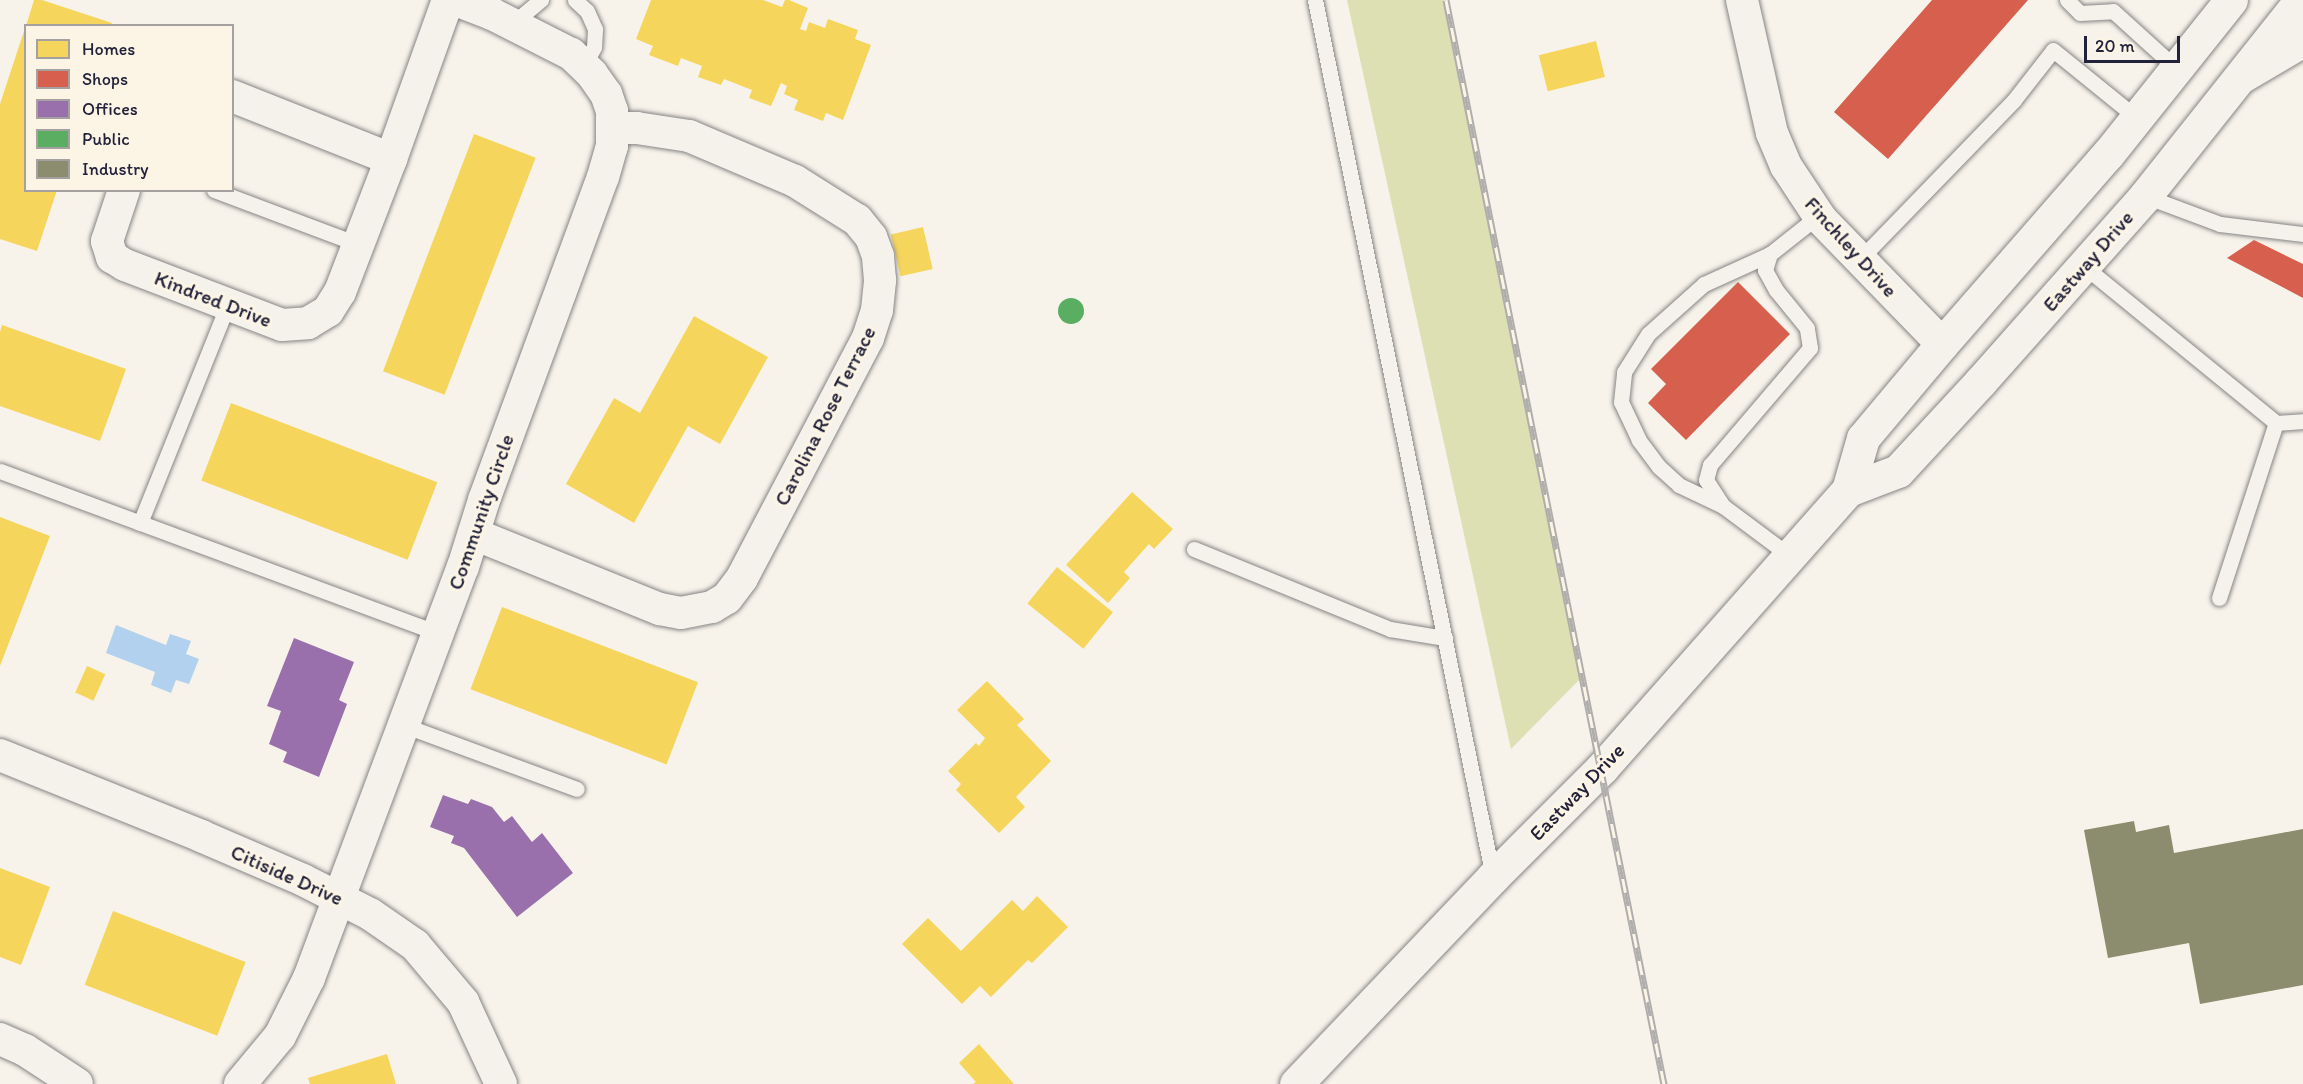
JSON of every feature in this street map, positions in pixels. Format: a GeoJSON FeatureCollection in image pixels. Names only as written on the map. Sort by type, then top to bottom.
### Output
{"type":"FeatureCollection","features":[{"type":"Feature","properties":{"kind":"main road","name":"Eastway Drive"},"geometry":{"type":"LineString","coordinates":[[1296,1084],[1493,877],[1602,768],[1848,490],[1863,438],[1942,344],[2044,230],[2231,0]]}},
{"type":"Feature","properties":{"kind":"main road","name":"Eastway Drive"},"geometry":{"type":"LineString","coordinates":[[1848,490],[1898,471],[2085,267],[2145,196],[2301,0]]}},
{"type":"Feature","properties":{"kind":"main road"},"geometry":{"type":"LineString","coordinates":[[2242,76],[2303,40]]}},
{"type":"Feature","properties":{"kind":"street","name":"Kindred Drive"},"geometry":{"type":"LineString","coordinates":[[123,192],[107,241],[112,257],[128,267],[282,325],[308,323],[328,311],[339,292],[391,159],[448,0]]}},
{"type":"Feature","properties":{"kind":"street","name":"Community Circle"},"geometry":{"type":"LineString","coordinates":[[240,1084],[280,1036],[309,978],[341,898],[603,177],[612,146],[614,128],[606,94],[572,54],[512,24],[455,0]]}},
{"type":"Feature","properties":{"kind":"street","name":"Finchley Drive"},"geometry":{"type":"LineString","coordinates":[[1742,0],[1772,133],[1786,166],[1819,215],[1942,344]]}},
{"type":"Feature","properties":{"kind":"street"},"geometry":{"type":"LineString","coordinates":[[234,97],[391,159]]}},
{"type":"Feature","properties":{"kind":"street","name":"Carolina Rose Terrace"},"geometry":{"type":"LineString","coordinates":[[474,534],[660,609],[681,614],[712,607],[727,598],[742,578],[868,338],[877,310],[880,280],[878,256],[871,237],[857,220],[795,181],[689,136],[637,128],[614,128]]}},
{"type":"Feature","properties":{"kind":"street","name":"Citiside Drive"},"geometry":{"type":"LineString","coordinates":[[0,755],[201,836],[341,898],[370,914],[416,945],[463,1002],[501,1084]]}},
{"type":"Feature","properties":{"kind":"street"},"geometry":{"type":"LineString","coordinates":[[0,1039],[25,1050],[77,1084]]}},
{"type":"Feature","properties":{"kind":"lane"},"geometry":{"type":"LineString","coordinates":[[512,24],[541,0]]}},
{"type":"Feature","properties":{"kind":"lane"},"geometry":{"type":"LineString","coordinates":[[575,0],[587,11],[595,29],[594,47],[584,66]]}},
{"type":"Feature","properties":{"kind":"lane"},"geometry":{"type":"LineString","coordinates":[[1315,0],[1493,877]]}},
{"type":"Feature","properties":{"kind":"lane"},"geometry":{"type":"LineString","coordinates":[[2067,0],[2080,13],[2113,11],[2177,69]]}},
{"type":"Feature","properties":{"kind":"lane"},"geometry":{"type":"LineString","coordinates":[[1860,259],[2014,100],[2053,50],[2137,118]]}},
{"type":"Feature","properties":{"kind":"lane"},"geometry":{"type":"LineString","coordinates":[[219,192],[358,244]]}},
{"type":"Feature","properties":{"kind":"lane"},"geometry":{"type":"LineString","coordinates":[[2145,196],[2220,224],[2303,234]]}},
{"type":"Feature","properties":{"kind":"lane"},"geometry":{"type":"LineString","coordinates":[[1790,556],[1723,506],[1679,484],[1659,467],[1646,449],[1621,402],[1624,372],[1648,334],[1704,284],[1770,254],[1819,215]]}},
{"type":"Feature","properties":{"kind":"lane"},"geometry":{"type":"LineString","coordinates":[[1723,506],[1706,480],[1710,465],[1810,348],[1807,328],[1776,290],[1765,270],[1770,254]]}},
{"type":"Feature","properties":{"kind":"lane"},"geometry":{"type":"LineString","coordinates":[[2085,267],[2276,423],[2303,421]]}},
{"type":"Feature","properties":{"kind":"lane"},"geometry":{"type":"LineString","coordinates":[[140,523],[228,304]]}},
{"type":"Feature","properties":{"kind":"lane"},"geometry":{"type":"LineString","coordinates":[[2220,598],[2276,423]]}},
{"type":"Feature","properties":{"kind":"lane"},"geometry":{"type":"LineString","coordinates":[[0,471],[438,633]]}},
{"type":"Feature","properties":{"kind":"lane"},"geometry":{"type":"LineString","coordinates":[[1194,549],[1390,629],[1444,638]]}},
{"type":"Feature","properties":{"kind":"lane"},"geometry":{"type":"LineString","coordinates":[[403,725],[578,789]]}},
{"type":"Feature","properties":{"kind":"green space"},"geometry":{"type":"Polygon","coordinates":[[[1347,0],[1444,0],[1582,677],[1511,749],[1347,0]]]}},
{"type":"Feature","properties":{"kind":"water"},"geometry":{"type":"Polygon","coordinates":[[[116,625],[166,645],[170,634],[191,641],[186,654],[199,659],[189,684],[176,680],[171,693],[151,685],[155,672],[106,653],[116,625]]]}},
{"type":"Feature","properties":{"kind":"building: Homes"},"geometry":{"type":"Polygon","coordinates":[[[34,0],[42,0],[112,23],[112,24],[27,24],[34,0]]]}},
{"type":"Feature","properties":{"kind":"building: Homes"},"geometry":{"type":"Polygon","coordinates":[[[651,0],[763,0],[782,7],[785,0],[789,0],[808,8],[800,29],[806,31],[809,22],[825,28],[828,19],[858,30],[855,39],[871,45],[843,120],[826,113],[823,121],[794,110],[798,100],[784,94],[787,86],[781,83],[771,106],[749,98],[752,90],[724,79],[721,85],[698,77],[702,66],[681,58],[678,66],[649,55],[653,46],[636,39],[651,0]]]}},
{"type":"Feature","properties":{"kind":"building: Homes"},"geometry":{"type":"Polygon","coordinates":[[[24,31],[24,192],[56,192],[37,251],[0,239],[0,104],[24,31]]]}},
{"type":"Feature","properties":{"kind":"building: Homes"},"geometry":{"type":"Polygon","coordinates":[[[1596,41],[1605,77],[1548,91],[1539,55],[1596,41]]]}},
{"type":"Feature","properties":{"kind":"building: Homes"},"geometry":{"type":"Polygon","coordinates":[[[474,134],[536,158],[445,395],[383,371],[474,134]]]}},
{"type":"Feature","properties":{"kind":"building: Homes"},"geometry":{"type":"Polygon","coordinates":[[[923,227],[933,269],[901,276],[891,234],[923,227]]]}},
{"type":"Feature","properties":{"kind":"building: Homes"},"geometry":{"type":"Polygon","coordinates":[[[694,316],[768,357],[720,444],[688,426],[634,523],[566,484],[614,398],[640,413],[694,316]]]}},
{"type":"Feature","properties":{"kind":"building: Homes"},"geometry":{"type":"Polygon","coordinates":[[[2,325],[126,369],[100,441],[0,406],[0,332],[2,325]]]}},
{"type":"Feature","properties":{"kind":"building: Homes"},"geometry":{"type":"Polygon","coordinates":[[[231,403],[437,482],[408,560],[201,480],[231,403]]]}},
{"type":"Feature","properties":{"kind":"building: Homes"},"geometry":{"type":"Polygon","coordinates":[[[1132,492],[1173,529],[1154,549],[1149,544],[1124,572],[1130,578],[1108,603],[1066,565],[1132,492]]]}},
{"type":"Feature","properties":{"kind":"building: Homes"},"geometry":{"type":"Polygon","coordinates":[[[0,517],[50,536],[0,666],[0,517]]]}},
{"type":"Feature","properties":{"kind":"building: Homes"},"geometry":{"type":"Polygon","coordinates":[[[1057,567],[1113,612],[1083,649],[1027,604],[1057,567]]]}},
{"type":"Feature","properties":{"kind":"building: Homes"},"geometry":{"type":"Polygon","coordinates":[[[502,607],[698,682],[667,764],[470,689],[502,607]]]}},
{"type":"Feature","properties":{"kind":"building: Homes"},"geometry":{"type":"Polygon","coordinates":[[[87,666],[105,674],[93,701],[75,692],[87,666]]]}},
{"type":"Feature","properties":{"kind":"building: Homes"},"geometry":{"type":"Polygon","coordinates":[[[987,681],[1024,719],[1017,725],[1051,761],[1016,797],[1025,807],[999,833],[956,790],[961,784],[948,771],[976,743],[979,746],[985,738],[957,710],[987,681]]]}},
{"type":"Feature","properties":{"kind":"building: Homes"},"geometry":{"type":"Polygon","coordinates":[[[0,868],[50,887],[21,965],[0,957],[0,868]]]}},
{"type":"Feature","properties":{"kind":"building: Homes"},"geometry":{"type":"Polygon","coordinates":[[[1037,896],[1068,927],[1032,963],[1028,960],[991,997],[980,986],[962,1004],[902,944],[928,918],[961,951],[1012,900],[1023,911],[1037,896]]]}},
{"type":"Feature","properties":{"kind":"building: Homes"},"geometry":{"type":"Polygon","coordinates":[[[113,911],[246,962],[217,1036],[85,985],[113,911]]]}},
{"type":"Feature","properties":{"kind":"building: Homes"},"geometry":{"type":"Polygon","coordinates":[[[979,1044],[1014,1084],[973,1084],[976,1082],[959,1063],[979,1044]]]}},
{"type":"Feature","properties":{"kind":"building: Homes"},"geometry":{"type":"Polygon","coordinates":[[[387,1054],[396,1084],[310,1084],[308,1078],[387,1054]]]}},
{"type":"Feature","properties":{"kind":"building: Shops"},"geometry":{"type":"Polygon","coordinates":[[[1932,0],[2028,0],[1888,159],[1834,112],[1932,0]]]}},
{"type":"Feature","properties":{"kind":"building: Shops"},"geometry":{"type":"Polygon","coordinates":[[[2254,240],[2303,264],[2303,298],[2227,258],[2254,240]]]}},
{"type":"Feature","properties":{"kind":"building: Shops"},"geometry":{"type":"Polygon","coordinates":[[[1738,282],[1790,334],[1686,440],[1648,403],[1666,384],[1651,369],[1738,282]]]}},
{"type":"Feature","properties":{"kind":"building: Offices"},"geometry":{"type":"Polygon","coordinates":[[[294,638],[354,662],[339,700],[347,704],[319,777],[283,762],[287,752],[269,744],[281,711],[267,706],[294,638]]]}},
{"type":"Feature","properties":{"kind":"building: Offices"},"geometry":{"type":"Polygon","coordinates":[[[443,795],[468,804],[471,799],[492,807],[504,822],[512,816],[532,842],[542,833],[573,873],[517,917],[464,848],[451,843],[454,836],[430,827],[443,795]]]}},
{"type":"Feature","properties":{"kind":"building: Public"},"geometry":{"type":"Polygon","coordinates":[[[1071,298],[1080,302],[1084,311],[1080,320],[1071,324],[1062,320],[1058,311],[1062,302],[1071,298]]]}},
{"type":"Feature","properties":{"kind":"building: Industry"},"geometry":{"type":"Polygon","coordinates":[[[2134,821],[2136,832],[2169,825],[2174,853],[2303,829],[2303,985],[2200,1004],[2189,943],[2108,958],[2084,830],[2134,821]]]}},
{"type":"Feature","properties":{"kind":"railway"},"geometry":{"type":"LineString","coordinates":[[1446,0],[1664,1084]]}}]}
